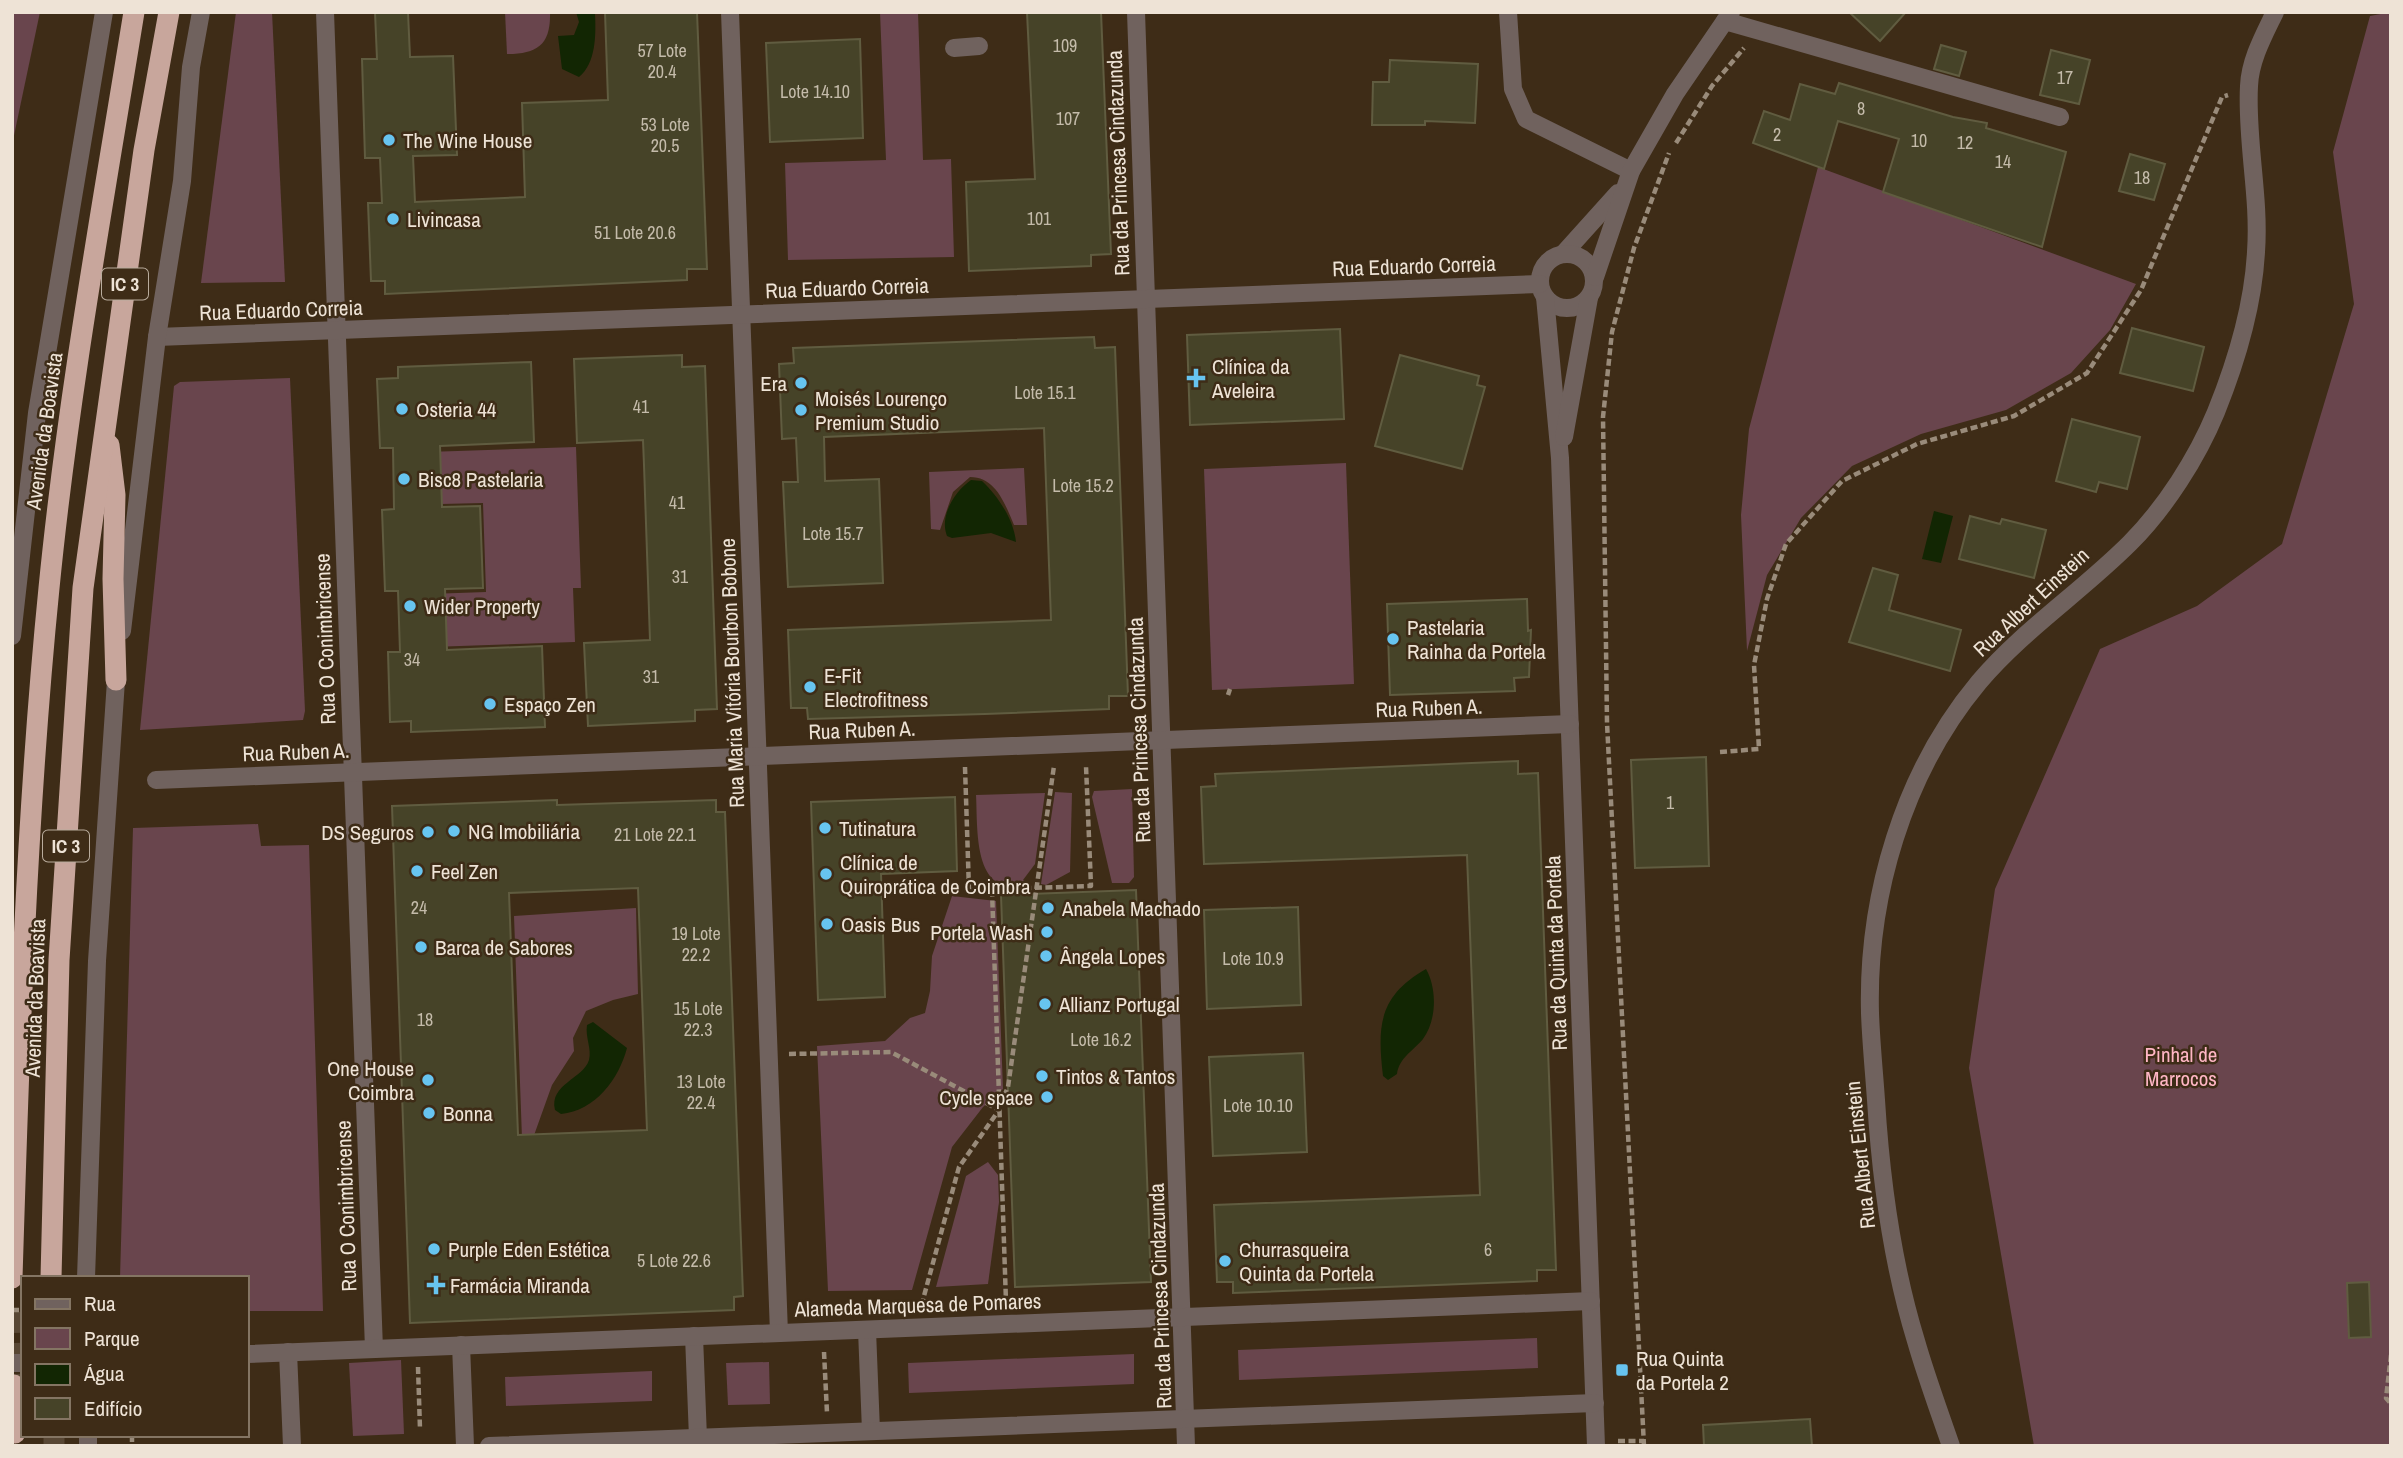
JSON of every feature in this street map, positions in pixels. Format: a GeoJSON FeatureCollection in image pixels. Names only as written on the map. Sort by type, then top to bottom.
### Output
{"type":"FeatureCollection","features":[{"type":"Feature","properties":{"kind":"highway","name":"Avenida da Boavista"},"geometry":{"type":"LineString","coordinates":[[12,1278],[24,932],[33,767],[49,586],[69,415],[134,12]]}},
{"type":"Feature","properties":{"kind":"highway","name":"Avenida da Boavista"},"geometry":{"type":"LineString","coordinates":[[51,1276],[62,905],[82,588],[144,150],[169,12]]}},
{"type":"Feature","properties":{"kind":"highway"},"geometry":{"type":"LineString","coordinates":[[105,417],[115,495],[113,579],[116,680]]}},
{"type":"Feature","properties":{"kind":"highway"},"geometry":{"type":"LineString","coordinates":[[14,1385],[15,1433]]}},
{"type":"Feature","properties":{"kind":"street","name":"Avenida da Boavista"},"geometry":{"type":"LineString","coordinates":[[12,636],[37,413],[104,12]]}},
{"type":"Feature","properties":{"kind":"street"},"geometry":{"type":"LineString","coordinates":[[86,1276],[96,974],[116,680],[157,337],[182,181],[191,67],[201,12]]}},
{"type":"Feature","properties":{"kind":"street","name":"Rua O Conimbricense"},"geometry":{"type":"LineString","coordinates":[[325,12],[374,1349]]}},
{"type":"Feature","properties":{"kind":"street","name":"Rua Maria Vitória Bourbon Bobone"},"geometry":{"type":"LineString","coordinates":[[730,12],[779,1333]]}},
{"type":"Feature","properties":{"kind":"street","name":"Rua da Princesa Cindazunda"},"geometry":{"type":"LineString","coordinates":[[1136,12],[1184,1317],[1186,1446]]}},
{"type":"Feature","properties":{"kind":"street"},"geometry":{"type":"LineString","coordinates":[[1508,12],[1513,89],[1526,119],[1627,179]]}},
{"type":"Feature","properties":{"kind":"street","name":"Rua Albert Einstein"},"geometry":{"type":"LineString","coordinates":[[1951,1446],[1915,1340],[1897,1267],[1880,1166],[1870,1011],[1873,946],[1883,886],[1896,834],[1920,774],[1946,727],[1979,683],[2029,631],[2130,543],[2179,478],[2213,417],[2237,356],[2250,303],[2256,253],[2257,206],[2249,85],[2262,39],[2275,12]]}},
{"type":"Feature","properties":{"kind":"street"},"geometry":{"type":"LineString","coordinates":[[1564,253],[1627,179],[1675,94],[1728,16],[1758,31],[2060,117]]}},
{"type":"Feature","properties":{"kind":"street"},"geometry":{"type":"LineString","coordinates":[[954,48],[979,46]]}},
{"type":"Feature","properties":{"kind":"street"},"geometry":{"type":"LineString","coordinates":[[1595,277],[1581,256],[1564,253],[1556,255],[1543,267],[1543,290],[1551,303],[1566,308],[1582,304],[1589,298],[1627,179]]}},
{"type":"Feature","properties":{"kind":"street","name":"Rua Eduardo Correia"},"geometry":{"type":"LineString","coordinates":[[157,337],[1146,299],[1543,290]]}},
{"type":"Feature","properties":{"kind":"street","name":"Rua da Quinta da Portela"},"geometry":{"type":"LineString","coordinates":[[1543,290],[1560,458],[1596,1446]]}},
{"type":"Feature","properties":{"kind":"street","name":"Rua da Quinta da Portela"},"geometry":{"type":"LineString","coordinates":[[1560,458],[1589,298]]}},
{"type":"Feature","properties":{"kind":"street","name":"Rua Ruben A."},"geometry":{"type":"LineString","coordinates":[[156,780],[1570,724]]}},
{"type":"Feature","properties":{"kind":"street","name":"Alameda Marquesa de Pomares"},"geometry":{"type":"LineString","coordinates":[[248,1354],[1591,1301]]}},
{"type":"Feature","properties":{"kind":"street"},"geometry":{"type":"LineString","coordinates":[[867,1330],[871,1431]]}},
{"type":"Feature","properties":{"kind":"street"},"geometry":{"type":"LineString","coordinates":[[694,1336],[698,1438]]}},
{"type":"Feature","properties":{"kind":"street"},"geometry":{"type":"LineString","coordinates":[[461,1345],[465,1446]]}},
{"type":"Feature","properties":{"kind":"street"},"geometry":{"type":"LineString","coordinates":[[289,1352],[292,1446]]}},
{"type":"Feature","properties":{"kind":"street"},"geometry":{"type":"LineString","coordinates":[[489,1446],[698,1438],[745,1441],[871,1431],[1595,1403]]}},
{"type":"Feature","properties":{"kind":"path"},"geometry":{"type":"LineString","coordinates":[[1644,1446],[1607,723],[1603,417],[1612,332],[1634,248],[1669,154],[1712,86],[1758,31]]}},
{"type":"Feature","properties":{"kind":"path"},"geometry":{"type":"LineString","coordinates":[[1720,752],[1759,749],[1754,665],[1767,599],[1786,544],[1842,481],[1917,444],[2014,416],[2087,373],[2141,290],[2222,97],[2249,85]]}},
{"type":"Feature","properties":{"kind":"path"},"geometry":{"type":"LineString","coordinates":[[964,748],[969,890],[992,890],[1091,886],[1085,744]]}},
{"type":"Feature","properties":{"kind":"path"},"geometry":{"type":"LineString","coordinates":[[915,1328],[959,1167],[999,1110],[1008,1087],[1058,745]]}},
{"type":"Feature","properties":{"kind":"path"},"geometry":{"type":"LineString","coordinates":[[992,890],[1007,1324]]}},
{"type":"Feature","properties":{"kind":"path"},"geometry":{"type":"LineString","coordinates":[[768,1055],[891,1052],[999,1110]]}},
{"type":"Feature","properties":{"kind":"path"},"geometry":{"type":"LineString","coordinates":[[824,1331],[828,1433]]}},
{"type":"Feature","properties":{"kind":"path"},"geometry":{"type":"LineString","coordinates":[[2391,1355],[2386,1398],[2391,1404]]}},
{"type":"Feature","properties":{"kind":"path"},"geometry":{"type":"LineString","coordinates":[[418,1358],[420,1429]]}},
{"type":"Feature","properties":{"kind":"green space"},"geometry":{"type":"Polygon","coordinates":[[[12,12],[40,12],[12,145],[12,12]]]}},
{"type":"Feature","properties":{"kind":"green space"},"geometry":{"type":"Polygon","coordinates":[[[236,12],[272,12],[285,282],[201,283],[236,12]]]}},
{"type":"Feature","properties":{"kind":"green space"},"geometry":{"type":"Polygon","coordinates":[[[505,12],[550,12],[545,40],[527,52],[507,54],[505,12]]]}},
{"type":"Feature","properties":{"kind":"green space"},"geometry":{"type":"Polygon","coordinates":[[[880,12],[918,12],[923,160],[951,159],[954,257],[788,260],[785,163],[886,160],[880,12]]]}},
{"type":"Feature","properties":{"kind":"green space","name":"Pinhal de Marrocos"},"geometry":{"type":"Polygon","coordinates":[[[2391,12],[2391,1446],[2034,1446],[1969,1068],[1995,889],[2100,649],[2197,606],[2282,544],[2354,304],[2333,152],[2370,16],[2391,12]]]}},
{"type":"Feature","properties":{"kind":"green space"},"geometry":{"type":"Polygon","coordinates":[[[1818,167],[2136,284],[2110,330],[2071,373],[2006,410],[1921,434],[1852,466],[1801,518],[1767,575],[1747,651],[1741,515],[1749,429],[1818,167]]]}},
{"type":"Feature","properties":{"kind":"green space"},"geometry":{"type":"Polygon","coordinates":[[[290,378],[305,711],[303,720],[140,730],[174,386],[180,382],[290,378]]]}},
{"type":"Feature","properties":{"kind":"green space"},"geometry":{"type":"Polygon","coordinates":[[[576,447],[581,588],[573,588],[575,642],[403,648],[401,595],[486,592],[483,503],[399,505],[397,453],[576,447]]]}},
{"type":"Feature","properties":{"kind":"green space"},"geometry":{"type":"Polygon","coordinates":[[[1346,463],[1354,684],[1212,690],[1204,469],[1346,463]]]}},
{"type":"Feature","properties":{"kind":"green space"},"geometry":{"type":"Polygon","coordinates":[[[1024,468],[1027,525],[1014,525],[993,487],[979,478],[970,477],[953,492],[940,530],[931,529],[929,472],[1024,468]]]}},
{"type":"Feature","properties":{"kind":"green space"},"geometry":{"type":"Polygon","coordinates":[[[1132,789],[1134,877],[1129,883],[1112,883],[1092,797],[1094,791],[1132,789]]]}},
{"type":"Feature","properties":{"kind":"green space"},"geometry":{"type":"Polygon","coordinates":[[[1055,792],[1072,793],[1070,872],[1046,885],[1041,884],[1055,792]]]}},
{"type":"Feature","properties":{"kind":"green space"},"geometry":{"type":"Polygon","coordinates":[[[1045,793],[1035,864],[1023,880],[1028,883],[1010,886],[997,882],[987,872],[982,858],[976,795],[1045,793]]]}},
{"type":"Feature","properties":{"kind":"green space"},"geometry":{"type":"Polygon","coordinates":[[[258,824],[261,846],[309,845],[323,1311],[248,1311],[248,1276],[120,1276],[133,828],[258,824]]]}},
{"type":"Feature","properties":{"kind":"green space"},"geometry":{"type":"Polygon","coordinates":[[[952,896],[996,901],[1003,1089],[983,1107],[952,1147],[912,1290],[828,1291],[817,1046],[885,1041],[910,1018],[925,1013],[930,991],[932,956],[952,896]]]}},
{"type":"Feature","properties":{"kind":"green space"},"geometry":{"type":"Polygon","coordinates":[[[636,908],[638,994],[586,1011],[573,1038],[574,1051],[552,1085],[523,1166],[514,916],[636,908]]]}},
{"type":"Feature","properties":{"kind":"green space"},"geometry":{"type":"Polygon","coordinates":[[[988,1162],[998,1175],[999,1202],[988,1284],[936,1287],[966,1176],[988,1162]]]}},
{"type":"Feature","properties":{"kind":"green space"},"geometry":{"type":"Polygon","coordinates":[[[1537,1338],[1538,1368],[1239,1380],[1238,1350],[1537,1338]]]}},
{"type":"Feature","properties":{"kind":"green space"},"geometry":{"type":"Polygon","coordinates":[[[1134,1354],[1134,1384],[909,1393],[908,1363],[1134,1354]]]}},
{"type":"Feature","properties":{"kind":"green space"},"geometry":{"type":"Polygon","coordinates":[[[401,1360],[404,1434],[353,1436],[349,1363],[401,1360]]]}},
{"type":"Feature","properties":{"kind":"green space"},"geometry":{"type":"Polygon","coordinates":[[[769,1362],[770,1404],[728,1405],[726,1363],[769,1362]]]}},
{"type":"Feature","properties":{"kind":"green space"},"geometry":{"type":"Polygon","coordinates":[[[652,1371],[652,1401],[506,1406],[505,1377],[652,1371]]]}},
{"type":"Feature","properties":{"kind":"water"},"geometry":{"type":"Polygon","coordinates":[[[576,12],[595,14],[592,56],[579,77],[562,69],[558,36],[574,35],[579,22],[576,12]]]}},
{"type":"Feature","properties":{"kind":"water"},"geometry":{"type":"Polygon","coordinates":[[[971,480],[982,481],[994,494],[1009,517],[1016,542],[991,533],[952,538],[947,536],[945,520],[950,505],[959,491],[971,480]]]}},
{"type":"Feature","properties":{"kind":"water"},"geometry":{"type":"Polygon","coordinates":[[[1934,511],[1953,516],[1941,563],[1922,559],[1934,511]]]}},
{"type":"Feature","properties":{"kind":"water"},"geometry":{"type":"Polygon","coordinates":[[[1426,969],[1434,994],[1431,1023],[1423,1039],[1400,1063],[1397,1074],[1388,1080],[1383,1076],[1381,1058],[1385,1014],[1390,1001],[1399,990],[1426,969]]]}},
{"type":"Feature","properties":{"kind":"water"},"geometry":{"type":"Polygon","coordinates":[[[593,1022],[627,1048],[623,1060],[612,1082],[595,1100],[573,1112],[561,1114],[555,1110],[554,1101],[562,1088],[586,1067],[590,1052],[587,1025],[593,1022]]]}},
{"type":"Feature","properties":{"kind":"building"},"geometry":{"type":"Polygon","coordinates":[[[375,12],[408,12],[410,57],[453,56],[457,155],[413,156],[415,202],[525,197],[522,103],[608,100],[605,12],[697,12],[707,269],[687,269],[687,280],[385,294],[385,281],[371,281],[368,203],[382,203],[380,158],[365,158],[362,59],[377,59],[375,12]]]}},
{"type":"Feature","properties":{"kind":"building"},"geometry":{"type":"Polygon","coordinates":[[[1027,12],[1101,12],[1111,254],[1091,255],[1091,266],[969,271],[966,182],[1035,179],[1027,12]]]}},
{"type":"Feature","properties":{"kind":"building"},"geometry":{"type":"Polygon","coordinates":[[[1849,12],[1906,12],[1880,41],[1849,12]]]}},
{"type":"Feature","properties":{"kind":"building"},"geometry":{"type":"Polygon","coordinates":[[[860,39],[863,138],[770,142],[766,43],[860,39]]]}},
{"type":"Feature","properties":{"kind":"building"},"geometry":{"type":"Polygon","coordinates":[[[1941,45],[1966,52],[1959,76],[1934,69],[1941,45]]]}},
{"type":"Feature","properties":{"kind":"building"},"geometry":{"type":"Polygon","coordinates":[[[2051,50],[2090,60],[2079,104],[2040,95],[2051,50]]]}},
{"type":"Feature","properties":{"kind":"building"},"geometry":{"type":"Polygon","coordinates":[[[1390,60],[1478,64],[1475,123],[1425,121],[1425,125],[1372,125],[1373,82],[1389,82],[1390,60]]]}},
{"type":"Feature","properties":{"kind":"building"},"geometry":{"type":"Polygon","coordinates":[[[1839,83],[1953,117],[1987,123],[1986,128],[2066,152],[2042,247],[1883,192],[1899,139],[1838,121],[1824,169],[1753,143],[1764,111],[1790,120],[1800,84],[1835,94],[1839,83]]]}},
{"type":"Feature","properties":{"kind":"building"},"geometry":{"type":"Polygon","coordinates":[[[2130,154],[2165,164],[2154,200],[2119,191],[2130,154]]]}},
{"type":"Feature","properties":{"kind":"building"},"geometry":{"type":"Polygon","coordinates":[[[2132,328],[2204,347],[2193,391],[2120,373],[2132,328]]]}},
{"type":"Feature","properties":{"kind":"building"},"geometry":{"type":"Polygon","coordinates":[[[1340,329],[1344,419],[1190,425],[1187,335],[1340,329]]]}},
{"type":"Feature","properties":{"kind":"building"},"geometry":{"type":"Polygon","coordinates":[[[1094,337],[1095,348],[1115,347],[1128,696],[1109,696],[1109,709],[985,714],[808,719],[807,708],[791,708],[788,630],[1051,620],[1044,428],[824,437],[825,481],[879,479],[883,583],[788,587],[783,482],[798,482],[796,438],[782,439],[779,364],[794,363],[793,348],[1094,337]]]}},
{"type":"Feature","properties":{"kind":"building"},"geometry":{"type":"Polygon","coordinates":[[[682,355],[682,367],[705,366],[717,709],[695,710],[695,721],[588,726],[584,643],[650,640],[644,465],[643,440],[577,443],[574,359],[682,355]]]}},
{"type":"Feature","properties":{"kind":"building"},"geometry":{"type":"Polygon","coordinates":[[[1400,355],[1479,376],[1477,385],[1485,387],[1462,469],[1375,446],[1400,355]]]}},
{"type":"Feature","properties":{"kind":"building"},"geometry":{"type":"Polygon","coordinates":[[[531,362],[534,442],[440,446],[442,507],[480,506],[483,588],[445,589],[447,650],[542,646],[545,727],[411,732],[411,721],[390,722],[388,652],[400,652],[398,591],[385,591],[382,510],[394,509],[393,448],[380,448],[377,379],[398,378],[398,367],[531,362]]]}},
{"type":"Feature","properties":{"kind":"building"},"geometry":{"type":"Polygon","coordinates":[[[2072,419],[2140,437],[2127,489],[2099,482],[2096,492],[2056,481],[2072,419]]]}},
{"type":"Feature","properties":{"kind":"building"},"geometry":{"type":"Polygon","coordinates":[[[1970,516],[2000,524],[2002,519],[2046,530],[2034,578],[1959,559],[1970,516]]]}},
{"type":"Feature","properties":{"kind":"building"},"geometry":{"type":"Polygon","coordinates":[[[1873,568],[1898,575],[1889,610],[1961,630],[1950,671],[1849,642],[1873,568]]]}},
{"type":"Feature","properties":{"kind":"building"},"geometry":{"type":"Polygon","coordinates":[[[1527,599],[1528,631],[1531,630],[1529,677],[1514,678],[1515,691],[1390,695],[1387,604],[1527,599]]]}},
{"type":"Feature","properties":{"kind":"building"},"geometry":{"type":"Polygon","coordinates":[[[1706,757],[1709,866],[1635,868],[1631,760],[1706,757]]]}},
{"type":"Feature","properties":{"kind":"building"},"geometry":{"type":"Polygon","coordinates":[[[1518,761],[1518,774],[1538,773],[1556,1270],[1537,1270],[1537,1281],[1233,1293],[1233,1282],[1217,1282],[1214,1205],[1480,1195],[1467,855],[1204,864],[1201,787],[1216,786],[1215,774],[1518,761]]]}},
{"type":"Feature","properties":{"kind":"building"},"geometry":{"type":"Polygon","coordinates":[[[955,797],[957,871],[881,874],[885,997],[818,1000],[811,802],[955,797]]]}},
{"type":"Feature","properties":{"kind":"building"},"geometry":{"type":"Polygon","coordinates":[[[557,800],[557,805],[716,800],[716,812],[725,812],[743,1296],[734,1297],[734,1310],[410,1323],[392,806],[557,800]],[[638,888],[509,893],[518,1135],[647,1130],[638,888]]]}},
{"type":"Feature","properties":{"kind":"building"},"geometry":{"type":"Polygon","coordinates":[[[1136,890],[1151,1282],[1015,1287],[1001,895],[1136,890]]]}},
{"type":"Feature","properties":{"kind":"building"},"geometry":{"type":"Polygon","coordinates":[[[1298,907],[1301,1005],[1207,1009],[1204,910],[1298,907]]]}},
{"type":"Feature","properties":{"kind":"building"},"geometry":{"type":"Polygon","coordinates":[[[1303,1053],[1307,1152],[1213,1156],[1209,1057],[1303,1053]]]}},
{"type":"Feature","properties":{"kind":"building"},"geometry":{"type":"Polygon","coordinates":[[[2369,1282],[2371,1337],[2349,1338],[2347,1283],[2369,1282]]]}},
{"type":"Feature","properties":{"kind":"building"},"geometry":{"type":"Polygon","coordinates":[[[1810,1419],[1812,1446],[1704,1446],[1703,1425],[1810,1419]]]}},
{"type":"Feature","properties":{"kind":"tunnel"},"geometry":{"type":"LineString","coordinates":[[12,1312],[14,1385]]}},
{"type":"Feature","properties":{"kind":"tunnel"},"geometry":{"type":"LineString","coordinates":[[54,1437],[54,1446]]}},
{"type":"Feature","properties":{"kind":"place","name":"The Wine House"},"geometry":{"type":"Point","coordinates":[389,140]}},
{"type":"Feature","properties":{"kind":"place","name":"Livincasa"},"geometry":{"type":"Point","coordinates":[393,219]}},
{"type":"Feature","properties":{"kind":"place","name":"Clínica da Aveleira"},"geometry":{"type":"Point","coordinates":[1196,378]}},
{"type":"Feature","properties":{"kind":"place","name":"Era"},"geometry":{"type":"Point","coordinates":[801,383]}},
{"type":"Feature","properties":{"kind":"place","name":"Osteria 44"},"geometry":{"type":"Point","coordinates":[402,409]}},
{"type":"Feature","properties":{"kind":"place","name":"Moisés Lourenço Premium Studio"},"geometry":{"type":"Point","coordinates":[801,410]}},
{"type":"Feature","properties":{"kind":"place","name":"Bisc8 Pastelaria"},"geometry":{"type":"Point","coordinates":[404,479]}},
{"type":"Feature","properties":{"kind":"place","name":"Wider Property"},"geometry":{"type":"Point","coordinates":[410,606]}},
{"type":"Feature","properties":{"kind":"place","name":"Pastelaria Rainha da Portela"},"geometry":{"type":"Point","coordinates":[1393,639]}},
{"type":"Feature","properties":{"kind":"place","name":"E-Fit Electrofitness"},"geometry":{"type":"Point","coordinates":[810,687]}},
{"type":"Feature","properties":{"kind":"place","name":"Espaço Zen"},"geometry":{"type":"Point","coordinates":[490,704]}},
{"type":"Feature","properties":{"kind":"place","name":"Tutinatura"},"geometry":{"type":"Point","coordinates":[825,828]}},
{"type":"Feature","properties":{"kind":"place","name":"NG Imobiliária"},"geometry":{"type":"Point","coordinates":[454,831]}},
{"type":"Feature","properties":{"kind":"place","name":"DS Seguros"},"geometry":{"type":"Point","coordinates":[428,832]}},
{"type":"Feature","properties":{"kind":"place","name":"Feel Zen"},"geometry":{"type":"Point","coordinates":[417,871]}},
{"type":"Feature","properties":{"kind":"place","name":"Clínica de Quiroprática de Coimbra"},"geometry":{"type":"Point","coordinates":[826,874]}},
{"type":"Feature","properties":{"kind":"place","name":"Anabela Machado"},"geometry":{"type":"Point","coordinates":[1048,908]}},
{"type":"Feature","properties":{"kind":"place","name":"Oasis Bus"},"geometry":{"type":"Point","coordinates":[827,924]}},
{"type":"Feature","properties":{"kind":"place","name":"Portela Wash"},"geometry":{"type":"Point","coordinates":[1047,932]}},
{"type":"Feature","properties":{"kind":"place","name":"Barca de Sabores"},"geometry":{"type":"Point","coordinates":[421,947]}},
{"type":"Feature","properties":{"kind":"place","name":"Ângela Lopes"},"geometry":{"type":"Point","coordinates":[1046,956]}},
{"type":"Feature","properties":{"kind":"place","name":"Allianz Portugal"},"geometry":{"type":"Point","coordinates":[1045,1004]}},
{"type":"Feature","properties":{"kind":"place","name":"Tintos & Tantos"},"geometry":{"type":"Point","coordinates":[1042,1076]}},
{"type":"Feature","properties":{"kind":"place","name":"One House Coimbra"},"geometry":{"type":"Point","coordinates":[428,1080]}},
{"type":"Feature","properties":{"kind":"place","name":"Cycle space"},"geometry":{"type":"Point","coordinates":[1047,1097]}},
{"type":"Feature","properties":{"kind":"place","name":"Bonna"},"geometry":{"type":"Point","coordinates":[429,1113]}},
{"type":"Feature","properties":{"kind":"place","name":"Purple Eden Estética"},"geometry":{"type":"Point","coordinates":[434,1249]}},
{"type":"Feature","properties":{"kind":"place","name":"Churrasqueira Quinta da Portela"},"geometry":{"type":"Point","coordinates":[1225,1261]}},
{"type":"Feature","properties":{"kind":"place","name":"Farmácia Miranda"},"geometry":{"type":"Point","coordinates":[436,1285]}},
{"type":"Feature","properties":{"kind":"place","name":"Rua Quinta da Portela 2"},"geometry":{"type":"Point","coordinates":[1622,1370]}}]}
